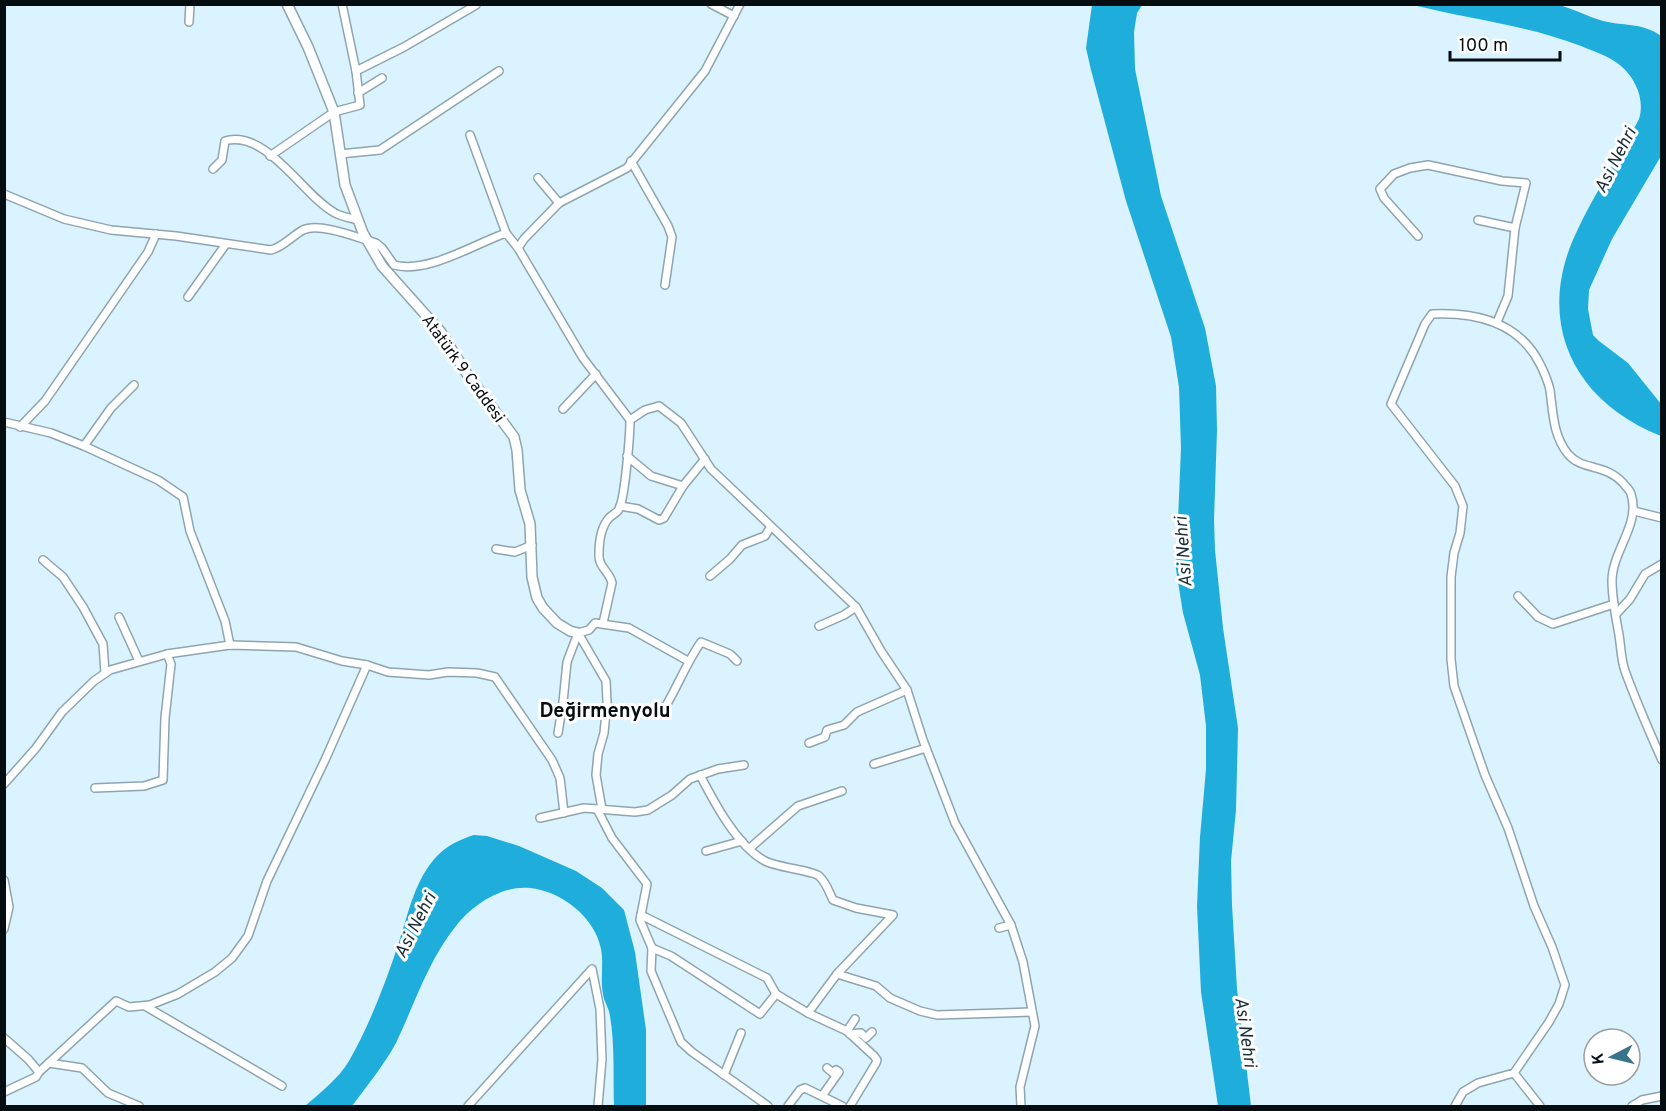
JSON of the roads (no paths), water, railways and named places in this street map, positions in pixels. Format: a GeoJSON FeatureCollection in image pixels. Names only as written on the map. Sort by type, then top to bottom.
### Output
{"type":"FeatureCollection","features":[{"type":"Feature","properties":{"kind":"street"},"geometry":{"type":"LineString","coordinates":[[189,22],[190,4]]}},
{"type":"Feature","properties":{"kind":"street","name":"Atatürk 9 Caddesi"},"geometry":{"type":"LineString","coordinates":[[287,4],[308,47],[334,112],[345,185],[366,240],[391,278],[444,335],[465,371],[514,437],[520,490],[530,524],[533,583],[539,603],[564,628],[578,633]]}},
{"type":"Feature","properties":{"kind":"street"},"geometry":{"type":"LineString","coordinates":[[270,156],[334,112],[360,105],[356,71],[342,4]]}},
{"type":"Feature","properties":{"kind":"street"},"geometry":{"type":"LineString","coordinates":[[711,4],[734,16]]}},
{"type":"Feature","properties":{"kind":"street"},"geometry":{"type":"LineString","coordinates":[[518,248],[559,203],[627,168],[705,71],[740,4]]}},
{"type":"Feature","properties":{"kind":"street"},"geometry":{"type":"LineString","coordinates":[[356,71],[476,5]]}},
{"type":"Feature","properties":{"kind":"street"},"geometry":{"type":"LineString","coordinates":[[340,154],[380,150],[499,71]]}},
{"type":"Feature","properties":{"kind":"street"},"geometry":{"type":"LineString","coordinates":[[358,93],[382,78]]}},
{"type":"Feature","properties":{"kind":"street"},"geometry":{"type":"LineString","coordinates":[[470,135],[506,233],[518,248],[583,358],[630,420],[620,506],[607,520],[601,533],[599,559],[612,583],[603,623]]}},
{"type":"Feature","properties":{"kind":"street"},"geometry":{"type":"LineString","coordinates":[[213,169],[222,159],[225,141],[235,139],[256,146],[281,163],[335,213],[358,220]]}},
{"type":"Feature","properties":{"kind":"street"},"geometry":{"type":"LineString","coordinates":[[632,162],[672,237],[665,285]]}},
{"type":"Feature","properties":{"kind":"street"},"geometry":{"type":"LineString","coordinates":[[1418,236],[1384,198],[1380,189],[1394,174],[1428,165],[1502,181],[1526,183],[1515,228],[1508,296],[1497,322]]}},
{"type":"Feature","properties":{"kind":"street"},"geometry":{"type":"LineString","coordinates":[[538,178],[559,203]]}},
{"type":"Feature","properties":{"kind":"street"},"geometry":{"type":"LineString","coordinates":[[4,194],[64,219],[111,230],[271,250],[278,248],[305,229],[331,230],[376,243],[394,265],[401,267],[422,266],[506,233]]}},
{"type":"Feature","properties":{"kind":"street"},"geometry":{"type":"LineString","coordinates":[[1478,220],[1515,228]]}},
{"type":"Feature","properties":{"kind":"street"},"geometry":{"type":"LineString","coordinates":[[20,427],[45,401],[148,252],[156,234]]}},
{"type":"Feature","properties":{"kind":"street"},"geometry":{"type":"LineString","coordinates":[[188,297],[226,244]]}},
{"type":"Feature","properties":{"kind":"street"},"geometry":{"type":"LineString","coordinates":[[1455,1107],[1463,1092],[1478,1083],[1514,1073],[1549,1022],[1559,1004],[1565,985],[1534,906],[1508,828],[1485,775],[1454,686],[1451,659],[1451,577],[1463,506],[1455,486],[1391,404],[1425,324],[1432,314],[1475,315],[1497,322],[1524,340],[1535,354],[1550,388],[1551,409],[1557,436],[1566,452],[1572,459],[1582,464],[1603,468],[1617,477],[1631,492],[1634,511],[1614,563],[1612,580],[1614,604],[1624,669],[1662,760]]}},
{"type":"Feature","properties":{"kind":"street"},"geometry":{"type":"LineString","coordinates":[[563,410],[597,374]]}},
{"type":"Feature","properties":{"kind":"street"},"geometry":{"type":"LineString","coordinates":[[84,446],[111,408],[134,386]]}},
{"type":"Feature","properties":{"kind":"street"},"geometry":{"type":"LineString","coordinates":[[630,420],[645,410],[659,406],[681,423],[711,470],[856,607],[907,690],[926,748],[955,823],[1011,925],[1023,962],[1035,1026],[1020,1087],[1021,1107]]}},
{"type":"Feature","properties":{"kind":"street"},"geometry":{"type":"LineString","coordinates":[[4,422],[51,433],[84,446],[158,480],[183,497],[190,531],[225,621],[230,645]]}},
{"type":"Feature","properties":{"kind":"street"},"geometry":{"type":"LineString","coordinates":[[627,456],[651,476],[683,486]]}},
{"type":"Feature","properties":{"kind":"street"},"geometry":{"type":"LineString","coordinates":[[620,506],[638,509],[659,520],[664,518],[683,486],[705,459]]}},
{"type":"Feature","properties":{"kind":"street"},"geometry":{"type":"LineString","coordinates":[[1634,511],[1662,518]]}},
{"type":"Feature","properties":{"kind":"street"},"geometry":{"type":"LineString","coordinates":[[710,576],[730,560],[742,545],[765,536],[770,528]]}},
{"type":"Feature","properties":{"kind":"street"},"geometry":{"type":"LineString","coordinates":[[496,549],[515,552],[532,545]]}},
{"type":"Feature","properties":{"kind":"street"},"geometry":{"type":"LineString","coordinates":[[43,560],[63,577],[83,607],[103,644],[105,673]]}},
{"type":"Feature","properties":{"kind":"street"},"geometry":{"type":"LineString","coordinates":[[1616,615],[1630,599],[1645,574],[1662,564]]}},
{"type":"Feature","properties":{"kind":"street"},"geometry":{"type":"LineString","coordinates":[[1518,596],[1538,617],[1553,624],[1614,604]]}},
{"type":"Feature","properties":{"kind":"street"},"geometry":{"type":"LineString","coordinates":[[819,626],[856,607]]}},
{"type":"Feature","properties":{"kind":"street"},"geometry":{"type":"LineString","coordinates":[[119,617],[139,661]]}},
{"type":"Feature","properties":{"kind":"street"},"geometry":{"type":"LineString","coordinates":[[578,633],[589,630],[595,623],[629,628],[688,661]]}},
{"type":"Feature","properties":{"kind":"street"},"geometry":{"type":"LineString","coordinates":[[558,733],[567,662],[578,633]]}},
{"type":"Feature","properties":{"kind":"street"},"geometry":{"type":"LineString","coordinates":[[578,633],[606,681],[604,733],[598,754],[599,809],[612,838],[647,884],[640,920],[652,948],[651,971],[681,1042],[768,1107]]}},
{"type":"Feature","properties":{"kind":"street"},"geometry":{"type":"LineString","coordinates":[[661,714],[676,691],[688,661],[702,642],[730,654],[737,661]]}},
{"type":"Feature","properties":{"kind":"street"},"geometry":{"type":"LineString","coordinates":[[4,784],[36,748],[62,712],[105,673],[166,654],[230,645],[296,647],[388,672],[429,675],[448,672],[477,673],[495,677],[552,760],[560,778],[564,813]]}},
{"type":"Feature","properties":{"kind":"street"},"geometry":{"type":"LineString","coordinates":[[95,788],[144,786],[163,780],[165,718],[171,664],[166,654]]}},
{"type":"Feature","properties":{"kind":"street"},"geometry":{"type":"LineString","coordinates":[[4,1092],[36,1077],[116,1001],[129,1007],[145,1006],[176,994],[215,972],[232,958],[248,936],[267,881],[367,665]]}},
{"type":"Feature","properties":{"kind":"street"},"geometry":{"type":"LineString","coordinates":[[808,743],[825,737],[827,730],[844,725],[857,712],[907,690]]}},
{"type":"Feature","properties":{"kind":"street"},"geometry":{"type":"LineString","coordinates":[[873,764],[926,748]]}},
{"type":"Feature","properties":{"kind":"street"},"geometry":{"type":"LineString","coordinates":[[540,818],[584,808],[635,812],[648,810],[672,795],[690,778],[718,769],[744,765]]}},
{"type":"Feature","properties":{"kind":"street"},"geometry":{"type":"LineString","coordinates":[[700,775],[718,809],[742,841],[763,860],[782,867],[814,873],[819,876],[833,900],[856,908],[893,915],[837,974],[808,1013]]}},
{"type":"Feature","properties":{"kind":"street"},"geometry":{"type":"LineString","coordinates":[[750,849],[798,806],[842,791]]}},
{"type":"Feature","properties":{"kind":"street"},"geometry":{"type":"LineString","coordinates":[[706,851],[742,841]]}},
{"type":"Feature","properties":{"kind":"street"},"geometry":{"type":"LineString","coordinates":[[4,880],[9,907],[4,928]]}},
{"type":"Feature","properties":{"kind":"street"},"geometry":{"type":"LineString","coordinates":[[641,915],[766,978],[776,994],[849,1033],[877,1060],[872,1073],[850,1107]]}},
{"type":"Feature","properties":{"kind":"street"},"geometry":{"type":"LineString","coordinates":[[999,928],[1011,925]]}},
{"type":"Feature","properties":{"kind":"street"},"geometry":{"type":"LineString","coordinates":[[652,948],[671,956],[760,1014],[776,994]]}},
{"type":"Feature","properties":{"kind":"street"},"geometry":{"type":"LineString","coordinates":[[468,1107],[592,969],[600,1009],[601,1029],[602,1059],[598,1107]]}},
{"type":"Feature","properties":{"kind":"street"},"geometry":{"type":"LineString","coordinates":[[837,974],[876,986],[890,998],[920,1011],[937,1015],[1032,1012]]}},
{"type":"Feature","properties":{"kind":"street"},"geometry":{"type":"LineString","coordinates":[[145,1006],[282,1086]]}},
{"type":"Feature","properties":{"kind":"street"},"geometry":{"type":"LineString","coordinates":[[849,1033],[855,1019]]}},
{"type":"Feature","properties":{"kind":"street"},"geometry":{"type":"LineString","coordinates":[[849,1033],[861,1034],[866,1038],[872,1032]]}},
{"type":"Feature","properties":{"kind":"street"},"geometry":{"type":"LineString","coordinates":[[724,1076],[741,1033]]}},
{"type":"Feature","properties":{"kind":"street"},"geometry":{"type":"LineString","coordinates":[[4,1038],[39,1072]]}},
{"type":"Feature","properties":{"kind":"street"},"geometry":{"type":"LineString","coordinates":[[49,1063],[82,1068],[108,1094],[139,1107]]}},
{"type":"Feature","properties":{"kind":"street"},"geometry":{"type":"LineString","coordinates":[[822,1096],[839,1072],[836,1070],[833,1073],[827,1068]]}},
{"type":"Feature","properties":{"kind":"street"},"geometry":{"type":"LineString","coordinates":[[1514,1073],[1540,1107]]}},
{"type":"Feature","properties":{"kind":"street"},"geometry":{"type":"LineString","coordinates":[[788,1107],[803,1088],[808,1088],[842,1107]]}},
{"type":"Feature","properties":{"kind":"street"},"geometry":{"type":"LineString","coordinates":[[1632,1107],[1642,1100],[1662,1096]]}},
{"type":"Feature","properties":{"kind":"water","name":"Asi Nehri"},"geometry":{"type":"Polygon","coordinates":[[[1092,5],[1142,5],[1137,13],[1134,32],[1135,69],[1161,196],[1205,328],[1216,386],[1215,550],[1223,628],[1238,728],[1236,810],[1231,861],[1232,905],[1237,989],[1251,1106],[1218,1106],[1201,992],[1197,906],[1206,769],[1206,726],[1200,675],[1183,613],[1176,569],[1181,448],[1179,387],[1171,337],[1126,201],[1091,70],[1086,48],[1092,5]]]}},
{"type":"Feature","properties":{"kind":"water"},"geometry":{"type":"Polygon","coordinates":[[[1413,5],[1559,5],[1603,21],[1648,29],[1661,36],[1661,156],[1612,239],[1589,290],[1588,309],[1593,335],[1628,363],[1661,404],[1661,436],[1630,421],[1604,402],[1584,379],[1570,354],[1561,326],[1559,296],[1565,264],[1577,231],[1639,119],[1641,105],[1635,83],[1616,63],[1602,54],[1581,46],[1518,27],[1413,5]]]}},
{"type":"Feature","properties":{"kind":"water","name":"Asi Nehri"},"geometry":{"type":"Polygon","coordinates":[[[474,835],[487,836],[519,846],[576,871],[602,888],[624,910],[635,952],[646,1030],[646,1106],[614,1106],[612,1027],[602,988],[601,949],[592,926],[565,900],[542,890],[519,888],[498,893],[479,904],[463,918],[446,939],[437,953],[396,1043],[352,1106],[305,1106],[340,1073],[357,1047],[383,987],[418,885],[430,864],[442,851],[474,835]]]}},
{"type":"Feature","properties":{"kind":"district","name":"Değirmenyolu"},"geometry":{"type":"Point","coordinates":[605,710]}}]}
